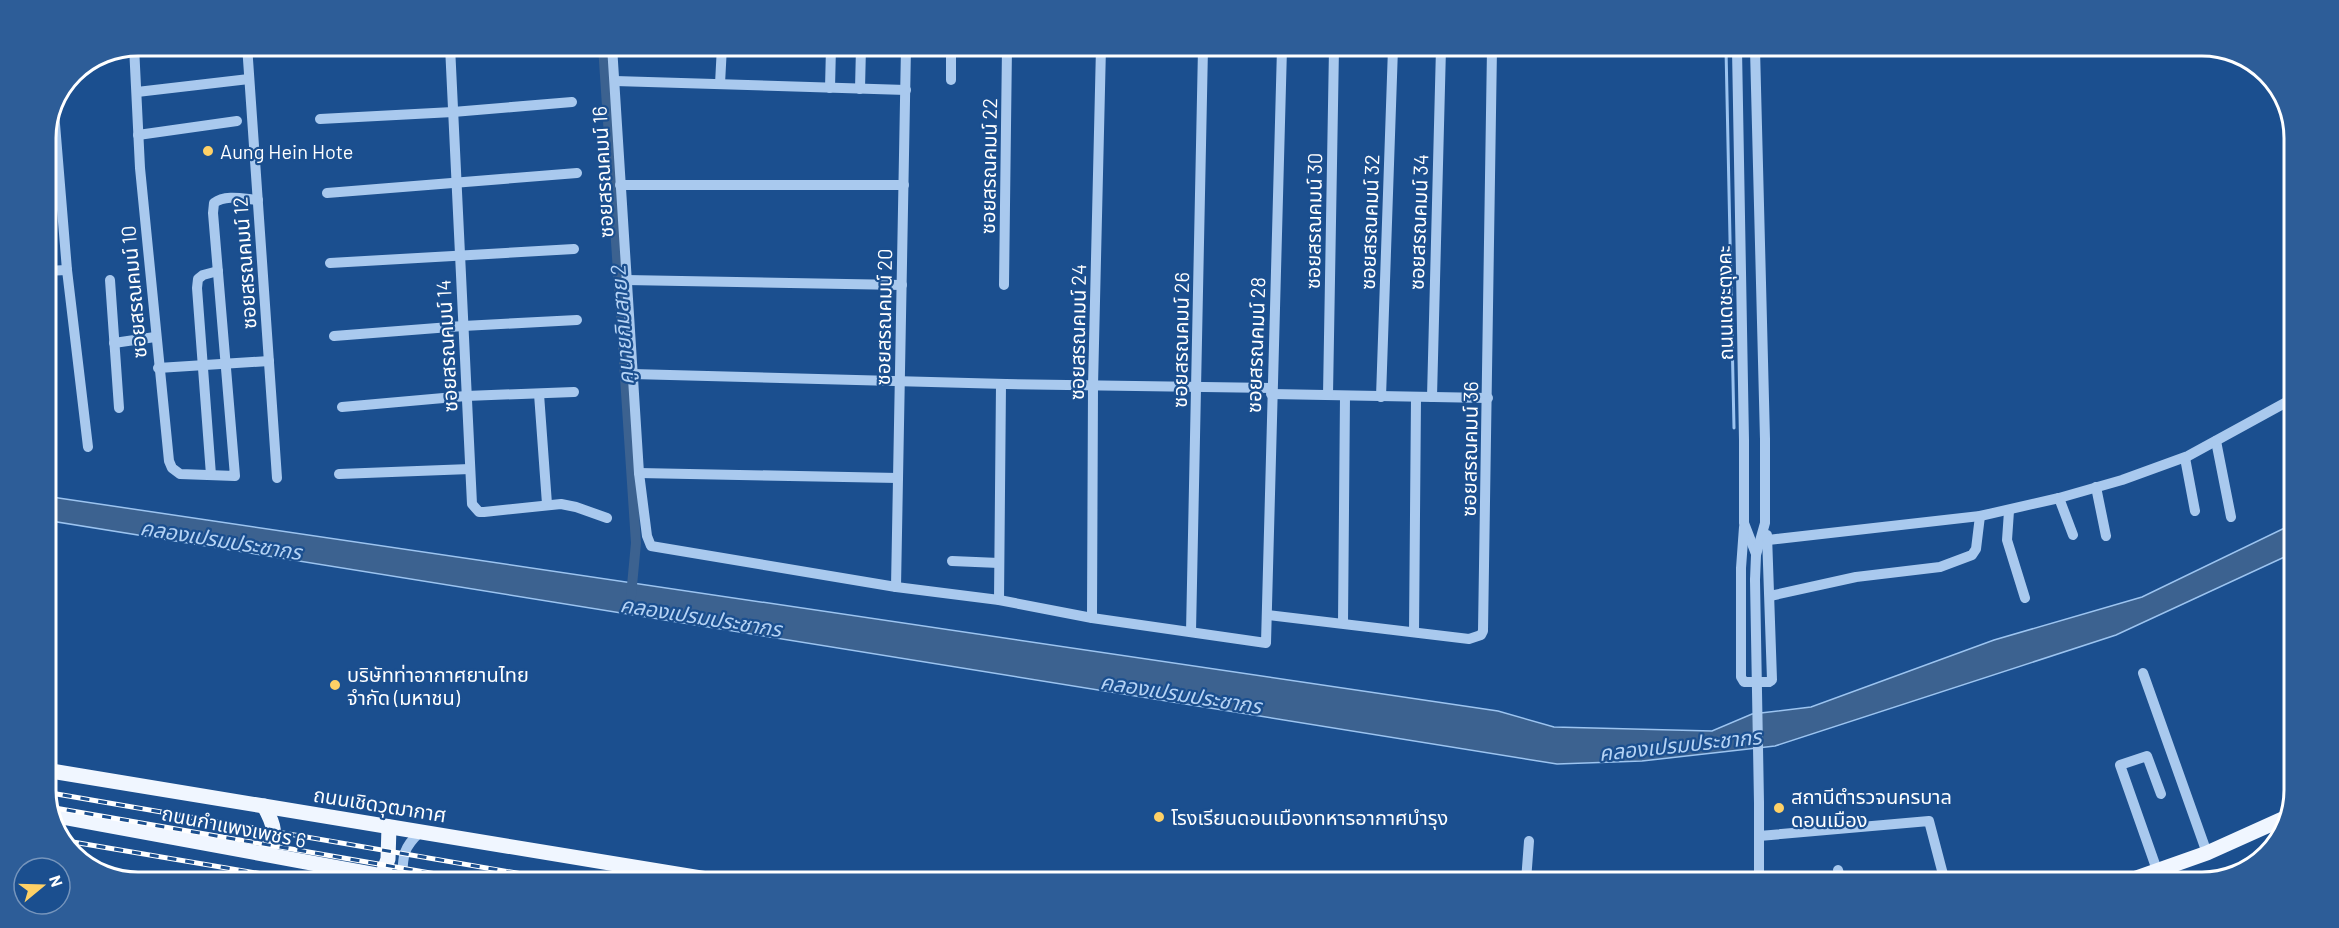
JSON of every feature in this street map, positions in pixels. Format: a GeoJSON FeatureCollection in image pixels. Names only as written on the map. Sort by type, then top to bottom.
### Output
{"type":"FeatureCollection","features":[{"type":"Feature","properties":{"kind":"main road","name":"ถนนเชิดวุฒากาศ"},"geometry":{"type":"LineString","coordinates":[[56,772],[664,872]]}},
{"type":"Feature","properties":{"kind":"main road"},"geometry":{"type":"LineString","coordinates":[[264,806],[272,821],[274,834],[266,854]]}},
{"type":"Feature","properties":{"kind":"main road","name":"ถนนกำแพงเพชร 6"},"geometry":{"type":"LineString","coordinates":[[60,816],[266,854],[348,872]]}},
{"type":"Feature","properties":{"kind":"main road"},"geometry":{"type":"LineString","coordinates":[[2152,872],[2207,853],[2277,821]]}},
{"type":"Feature","properties":{"kind":"main road","name":"ถนนกำแพงเพชร 6"},"geometry":{"type":"LineString","coordinates":[[63,825],[339,872]]}},
{"type":"Feature","properties":{"kind":"main road"},"geometry":{"type":"LineString","coordinates":[[379,872],[388,859],[389,827]]}},
{"type":"Feature","properties":{"kind":"street","name":"ซอยสรณคมน์ 10"},"geometry":{"type":"LineString","coordinates":[[135,56],[138,135],[158,368],[169,461],[172,468],[180,474],[235,476],[224,364]]}},
{"type":"Feature","properties":{"kind":"street","name":"ซอยสรณคมน์ 12"},"geometry":{"type":"LineString","coordinates":[[248,56],[277,478]]}},
{"type":"Feature","properties":{"kind":"street","name":"ซอยสรณคมน์ 14"},"geometry":{"type":"LineString","coordinates":[[450,56],[472,504],[479,512],[547,504],[576,507],[607,518]]}},
{"type":"Feature","properties":{"kind":"street","name":"ซอยสรณคมน์ 16"},"geometry":{"type":"LineString","coordinates":[[613,56],[639,473],[647,536],[651,546],[896,587]]}},
{"type":"Feature","properties":{"kind":"street"},"geometry":{"type":"LineString","coordinates":[[720,84],[721,56]]}},
{"type":"Feature","properties":{"kind":"street"},"geometry":{"type":"LineString","coordinates":[[830,88],[831,56]]}},
{"type":"Feature","properties":{"kind":"street"},"geometry":{"type":"LineString","coordinates":[[860,88],[861,56]]}},
{"type":"Feature","properties":{"kind":"street","name":"ซอยสรณคมน์ 20"},"geometry":{"type":"LineString","coordinates":[[896,587],[906,56]]}},
{"type":"Feature","properties":{"kind":"street"},"geometry":{"type":"LineString","coordinates":[[951,56],[951,80]]}},
{"type":"Feature","properties":{"kind":"street","name":"ซอยสรณคมน์ 22"},"geometry":{"type":"LineString","coordinates":[[1004,285],[1007,56]]}},
{"type":"Feature","properties":{"kind":"street","name":"ซอยสรณคมน์ 24"},"geometry":{"type":"LineString","coordinates":[[1092,618],[1093,386],[1101,56]]}},
{"type":"Feature","properties":{"kind":"street","name":"ซอยสรณคมน์ 26"},"geometry":{"type":"LineString","coordinates":[[1191,633],[1203,56]]}},
{"type":"Feature","properties":{"kind":"street","name":"ซอยสรณคมน์ 28"},"geometry":{"type":"LineString","coordinates":[[1191,633],[1266,644],[1282,56]]}},
{"type":"Feature","properties":{"kind":"street","name":"ซอยสรณคมน์ 30"},"geometry":{"type":"LineString","coordinates":[[1328,395],[1334,56]]}},
{"type":"Feature","properties":{"kind":"street","name":"ซอยสรณคมน์ 32"},"geometry":{"type":"LineString","coordinates":[[1381,397],[1393,56]]}},
{"type":"Feature","properties":{"kind":"street","name":"ซอยสรณคมน์ 34"},"geometry":{"type":"LineString","coordinates":[[1432,397],[1441,56]]}},
{"type":"Feature","properties":{"kind":"street","name":"ซอยสรณคมน์ 36"},"geometry":{"type":"LineString","coordinates":[[1268,615],[1469,639],[1481,635],[1483,631],[1492,56]]}},
{"type":"Feature","properties":{"kind":"street","name":"ถนนเดชะตุงคะ"},"geometry":{"type":"LineString","coordinates":[[1737,56],[1744,524],[1756,555]]}},
{"type":"Feature","properties":{"kind":"street","name":"ถนนเดชะตุงคะ"},"geometry":{"type":"LineString","coordinates":[[1755,56],[1765,439],[1765,523],[1756,555],[1755,580],[1759,872]]}},
{"type":"Feature","properties":{"kind":"street"},"geometry":{"type":"LineString","coordinates":[[137,92],[249,79]]}},
{"type":"Feature","properties":{"kind":"street"},"geometry":{"type":"LineString","coordinates":[[615,81],[906,90]]}},
{"type":"Feature","properties":{"kind":"street"},"geometry":{"type":"LineString","coordinates":[[320,119],[453,112],[572,102]]}},
{"type":"Feature","properties":{"kind":"street"},"geometry":{"type":"LineString","coordinates":[[138,135],[237,121]]}},
{"type":"Feature","properties":{"kind":"street"},"geometry":{"type":"LineString","coordinates":[[56,137],[67,270],[88,447]]}},
{"type":"Feature","properties":{"kind":"street"},"geometry":{"type":"LineString","coordinates":[[327,193],[577,174]]}},
{"type":"Feature","properties":{"kind":"street"},"geometry":{"type":"LineString","coordinates":[[620,185],[904,185]]}},
{"type":"Feature","properties":{"kind":"street"},"geometry":{"type":"LineString","coordinates":[[224,364],[214,203],[219,199],[229,198],[258,200]]}},
{"type":"Feature","properties":{"kind":"street"},"geometry":{"type":"LineString","coordinates":[[330,263],[574,249]]}},
{"type":"Feature","properties":{"kind":"street"},"geometry":{"type":"LineString","coordinates":[[56,270],[67,270]]}},
{"type":"Feature","properties":{"kind":"street"},"geometry":{"type":"LineString","coordinates":[[211,475],[198,279],[203,275],[218,271]]}},
{"type":"Feature","properties":{"kind":"street"},"geometry":{"type":"LineString","coordinates":[[110,280],[119,408]]}},
{"type":"Feature","properties":{"kind":"street"},"geometry":{"type":"LineString","coordinates":[[626,280],[902,285]]}},
{"type":"Feature","properties":{"kind":"street"},"geometry":{"type":"LineString","coordinates":[[334,336],[577,320]]}},
{"type":"Feature","properties":{"kind":"street"},"geometry":{"type":"LineString","coordinates":[[114,343],[155,337]]}},
{"type":"Feature","properties":{"kind":"street"},"geometry":{"type":"LineString","coordinates":[[158,368],[269,361]]}},
{"type":"Feature","properties":{"kind":"street"},"geometry":{"type":"LineString","coordinates":[[632,374],[1197,388],[1416,398],[1488,398]]}},
{"type":"Feature","properties":{"kind":"street"},"geometry":{"type":"LineString","coordinates":[[999,600],[1001,384]]}},
{"type":"Feature","properties":{"kind":"street"},"geometry":{"type":"LineString","coordinates":[[342,407],[466,396],[574,392]]}},
{"type":"Feature","properties":{"kind":"street"},"geometry":{"type":"LineString","coordinates":[[539,394],[547,504]]}},
{"type":"Feature","properties":{"kind":"street"},"geometry":{"type":"LineString","coordinates":[[1343,623],[1346,396]]}},
{"type":"Feature","properties":{"kind":"street"},"geometry":{"type":"LineString","coordinates":[[1414,632],[1416,398]]}},
{"type":"Feature","properties":{"kind":"street"},"geometry":{"type":"LineString","coordinates":[[1768,540],[1980,516],[2059,498],[2185,458],[2283,404]]}},
{"type":"Feature","properties":{"kind":"street"},"geometry":{"type":"LineString","coordinates":[[2216,441],[2231,518]]}},
{"type":"Feature","properties":{"kind":"street"},"geometry":{"type":"LineString","coordinates":[[2185,458],[2195,512]]}},
{"type":"Feature","properties":{"kind":"street"},"geometry":{"type":"LineString","coordinates":[[339,474],[470,469]]}},
{"type":"Feature","properties":{"kind":"street"},"geometry":{"type":"LineString","coordinates":[[639,473],[898,478]]}},
{"type":"Feature","properties":{"kind":"street"},"geometry":{"type":"LineString","coordinates":[[2096,488],[2106,536]]}},
{"type":"Feature","properties":{"kind":"street"},"geometry":{"type":"LineString","coordinates":[[2059,498],[2073,535]]}},
{"type":"Feature","properties":{"kind":"street"},"geometry":{"type":"LineString","coordinates":[[2009,511],[2007,540],[2025,598]]}},
{"type":"Feature","properties":{"kind":"street"},"geometry":{"type":"LineString","coordinates":[[1770,596],[1856,577],[1940,567],[1972,555],[1976,549],[1980,516]]}},
{"type":"Feature","properties":{"kind":"street"},"geometry":{"type":"LineString","coordinates":[[1744,524],[1741,568],[1741,677],[1744,682],[1768,682],[1772,680],[1768,540],[1765,523]]}},
{"type":"Feature","properties":{"kind":"street"},"geometry":{"type":"LineString","coordinates":[[952,561],[999,563]]}},
{"type":"Feature","properties":{"kind":"street"},"geometry":{"type":"LineString","coordinates":[[896,587],[999,600],[1092,618],[1191,633]]}},
{"type":"Feature","properties":{"kind":"street"},"geometry":{"type":"LineString","coordinates":[[2143,673],[2207,853]]}},
{"type":"Feature","properties":{"kind":"street"},"geometry":{"type":"LineString","coordinates":[[2157,870],[2120,765],[2147,756],[2161,794]]}},
{"type":"Feature","properties":{"kind":"street"},"geometry":{"type":"LineString","coordinates":[[1760,836],[1929,821],[1942,872]]}},
{"type":"Feature","properties":{"kind":"street"},"geometry":{"type":"LineString","coordinates":[[404,872],[403,857],[407,844],[420,832]]}},
{"type":"Feature","properties":{"kind":"street"},"geometry":{"type":"LineString","coordinates":[[1527,872],[1529,841]]}},
{"type":"Feature","properties":{"kind":"water","name":"คลองเปรมประชากร"},"geometry":{"type":"Polygon","coordinates":[[[56,498],[1498,711],[1554,727],[1712,731],[1752,714],[1811,707],[1994,640],[2142,597],[2284,529],[2284,557],[2116,635],[1775,746],[1642,761],[1557,764],[56,522],[56,498]]]}},
{"type":"Feature","properties":{"kind":"waterway","name":"คูนายกิมสาย 2"},"geometry":{"type":"LineString","coordinates":[[604,56],[636,543],[631,596]]}},
{"type":"Feature","properties":{"kind":"waterway"},"geometry":{"type":"LineString","coordinates":[[1726,56],[1734,428]]}},
{"type":"Feature","properties":{"kind":"railway"},"geometry":{"type":"LineString","coordinates":[[56,794],[510,872]]}},
{"type":"Feature","properties":{"kind":"railway"},"geometry":{"type":"LineString","coordinates":[[57,808],[425,872]]}},
{"type":"Feature","properties":{"kind":"railway"},"geometry":{"type":"LineString","coordinates":[[73,842],[250,872]]}},
{"type":"Feature","properties":{"kind":"place","name":"Aung Hein Hote"},"geometry":{"type":"Point","coordinates":[208,151]}},
{"type":"Feature","properties":{"kind":"place","name":"บริษัทท่าอากาศยานไทย จำกัด (มหาชน)"},"geometry":{"type":"Point","coordinates":[335,685]}},
{"type":"Feature","properties":{"kind":"place","name":"สถานีตำรวจนครบาล ดอนเมือง"},"geometry":{"type":"Point","coordinates":[1779,808]}},
{"type":"Feature","properties":{"kind":"place","name":"โรงเรียนดอนเมืองทหารอากาศบำรุง"},"geometry":{"type":"Point","coordinates":[1159,817]}}]}
